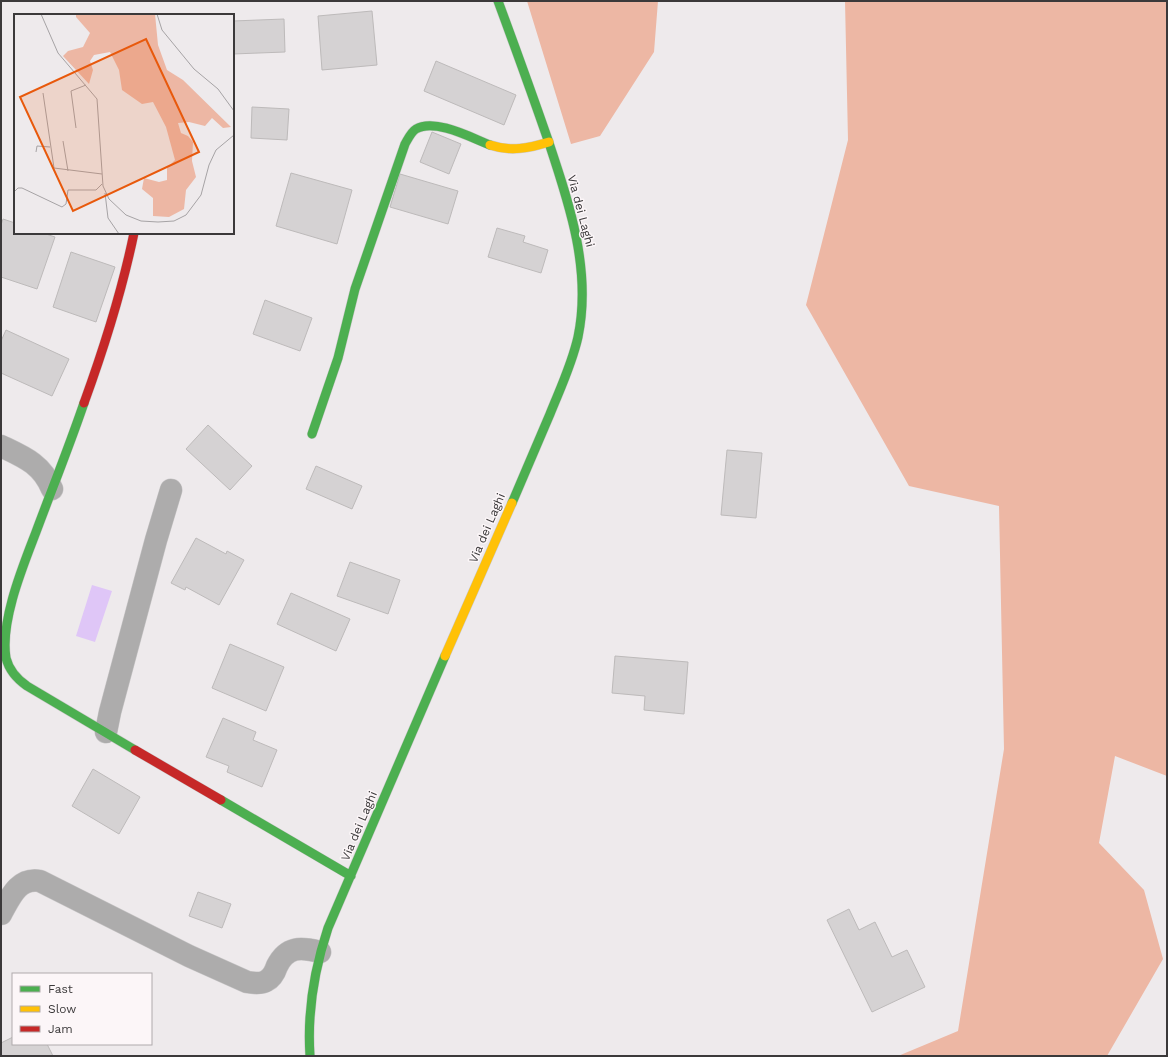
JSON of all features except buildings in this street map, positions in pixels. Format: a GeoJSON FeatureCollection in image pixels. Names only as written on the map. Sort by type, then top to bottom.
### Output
{"type":"FeatureCollection","features":[{"type":"Feature","properties":{"kind":"street","name":"Via dei Laghi"},"geometry":{"type":"LineString","coordinates":[[310,1056],[308,1031],[311,993],[320,952],[328,928],[541,435],[564,378],[577,339],[582,305],[582,270],[571,216],[526,76],[498,1]]}},
{"type":"Feature","properties":{"kind":"street"},"geometry":{"type":"LineString","coordinates":[[312,434],[338,358],[355,289],[405,144],[410,135],[416,129],[424,125],[431,125],[447,129],[491,146],[508,149],[525,149],[548,142]]}},
{"type":"Feature","properties":{"kind":"street"},"geometry":{"type":"LineString","coordinates":[[134,234],[126,269],[101,353],[11,604],[5,645],[6,661],[10,670],[25,685],[351,876]]}},
{"type":"Feature","properties":{"kind":"street"},"geometry":{"type":"LineString","coordinates":[[1,446],[38,466],[48,480],[52,489]]}},
{"type":"Feature","properties":{"kind":"street"},"geometry":{"type":"LineString","coordinates":[[106,732],[124,659],[171,490]]}},
{"type":"Feature","properties":{"kind":"street"},"geometry":{"type":"LineString","coordinates":[[1,914],[14,892],[27,881],[34,880],[47,884],[189,956],[247,982],[265,982],[271,978],[284,955],[292,950],[300,948],[320,952]]}},
{"type":"Feature","properties":{"kind":"street"},"geometry":{"type":"LineString","coordinates":[[298,1056],[308,1031]]}},
{"type":"Feature","properties":{"kind":"shaded area"},"geometry":{"type":"Polygon","coordinates":[[[527,1],[658,1],[654,52],[600,136],[571,144],[527,1]]]}},
{"type":"Feature","properties":{"kind":"shaded area"},"geometry":{"type":"Polygon","coordinates":[[[845,1],[1167,1],[1167,776],[1115,756],[1099,843],[1144,890],[1163,959],[1107,1056],[898,1056],[958,1031],[1004,749],[999,506],[909,486],[806,305],[848,140],[845,1]]]}},
{"type":"Feature","properties":{"kind":"shaded area"},"geometry":{"type":"Polygon","coordinates":[[[92,585],[112,591],[95,642],[76,636],[92,585]]]}},
{"type":"Feature","properties":{"kind":"traffic: fast"},"geometry":{"type":"LineString","coordinates":[[498,1],[564,188],[576,237],[582,287],[582,312],[578,337],[566,376],[512,503]]}},
{"type":"Feature","properties":{"kind":"traffic: fast"},"geometry":{"type":"LineString","coordinates":[[312,434],[338,358],[355,289],[405,144],[416,129],[424,126],[433,126],[453,130],[490,145]]}},
{"type":"Feature","properties":{"kind":"traffic: fast"},"geometry":{"type":"LineString","coordinates":[[84,403],[19,577],[6,627],[6,658],[14,674],[27,686],[135,750]]}},
{"type":"Feature","properties":{"kind":"traffic: fast"},"geometry":{"type":"LineString","coordinates":[[310,1056],[309,1039],[315,975],[328,928],[445,656]]}},
{"type":"Feature","properties":{"kind":"traffic: fast"},"geometry":{"type":"LineString","coordinates":[[221,800],[351,876]]}},
{"type":"Feature","properties":{"kind":"traffic: slow"},"geometry":{"type":"LineString","coordinates":[[490,145],[513,149],[549,142]]}},
{"type":"Feature","properties":{"kind":"traffic: slow"},"geometry":{"type":"LineString","coordinates":[[445,656],[512,503]]}},
{"type":"Feature","properties":{"kind":"traffic: jam"},"geometry":{"type":"LineString","coordinates":[[84,403],[112,319],[134,234]]}},
{"type":"Feature","properties":{"kind":"traffic: jam"},"geometry":{"type":"LineString","coordinates":[[135,750],[221,800]]}}]}
